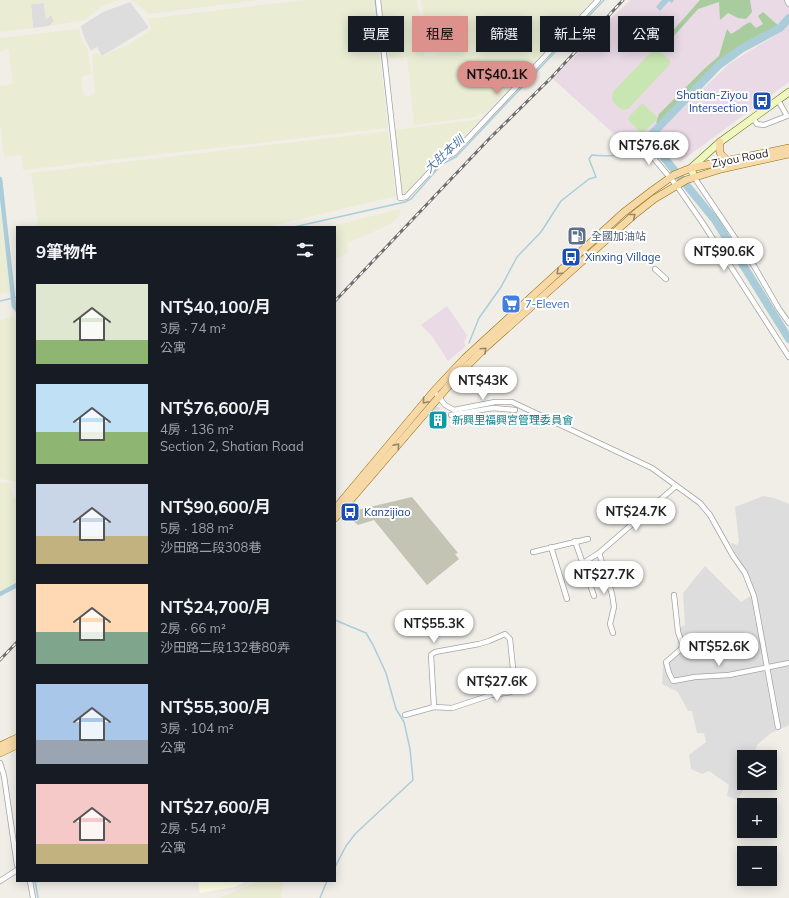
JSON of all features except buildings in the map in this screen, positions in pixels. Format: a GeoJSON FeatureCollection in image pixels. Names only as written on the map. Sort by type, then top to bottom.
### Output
{"type":"FeatureCollection","features":[{"type":"Feature","properties":{"kind":"main road"},"geometry":{"type":"LineString","coordinates":[[720,142],[720,155],[727,160]]}},
{"type":"Feature","properties":{"kind":"main road","name":"Ziyou Road"},"geometry":{"type":"LineString","coordinates":[[437,394],[480,342],[623,213],[653,190],[672,177],[690,168],[789,148]]}},
{"type":"Feature","properties":{"kind":"main road","name":"Ziyou Road"},"geometry":{"type":"LineString","coordinates":[[437,394],[485,348],[630,218],[654,199],[694,177],[741,164],[789,154]]}},
{"type":"Feature","properties":{"kind":"main road"},"geometry":{"type":"LineString","coordinates":[[336,509],[437,394]]}},
{"type":"Feature","properties":{"kind":"main road"},"geometry":{"type":"LineString","coordinates":[[336,517],[437,394]]}},
{"type":"Feature","properties":{"kind":"main road"},"geometry":{"type":"LineString","coordinates":[[0,746],[16,738]]}},
{"type":"Feature","properties":{"kind":"main road"},"geometry":{"type":"LineString","coordinates":[[0,753],[16,745]]}},
{"type":"Feature","properties":{"kind":"street"},"geometry":{"type":"LineString","coordinates":[[378,0],[400,198],[406,197],[442,159],[454,153],[598,0]]}},
{"type":"Feature","properties":{"kind":"street"},"geometry":{"type":"LineString","coordinates":[[787,0],[789,4]]}},
{"type":"Feature","properties":{"kind":"street"},"geometry":{"type":"LineString","coordinates":[[789,92],[720,142],[690,168],[694,177],[754,266],[789,323]]}},
{"type":"Feature","properties":{"kind":"street"},"geometry":{"type":"LineString","coordinates":[[753,118],[757,124],[764,125],[787,116],[778,100]]}},
{"type":"Feature","properties":{"kind":"street"},"geometry":{"type":"LineString","coordinates":[[641,143],[672,177],[681,183],[702,222],[789,357]]}},
{"type":"Feature","properties":{"kind":"street"},"geometry":{"type":"LineString","coordinates":[[655,269],[666,279]]}},
{"type":"Feature","properties":{"kind":"street"},"geometry":{"type":"LineString","coordinates":[[437,394],[445,405],[454,410],[495,402],[512,402],[652,468],[700,503],[710,515],[732,556],[745,573],[754,596],[778,727]]}},
{"type":"Feature","properties":{"kind":"street"},"geometry":{"type":"LineString","coordinates":[[452,415],[493,408],[515,410]]}},
{"type":"Feature","properties":{"kind":"street"},"geometry":{"type":"LineString","coordinates":[[583,563],[599,553],[676,486]]}},
{"type":"Feature","properties":{"kind":"street"},"geometry":{"type":"LineString","coordinates":[[533,552],[588,539]]}},
{"type":"Feature","properties":{"kind":"street"},"geometry":{"type":"LineString","coordinates":[[575,541],[594,596]]}},
{"type":"Feature","properties":{"kind":"street"},"geometry":{"type":"LineString","coordinates":[[551,547],[567,599]]}},
{"type":"Feature","properties":{"kind":"street"},"geometry":{"type":"LineString","coordinates":[[599,553],[612,594],[614,607],[610,624],[613,633]]}},
{"type":"Feature","properties":{"kind":"street"},"geometry":{"type":"LineString","coordinates":[[674,595],[678,632],[683,646],[666,662],[673,681],[695,677],[728,675],[789,663]]}},
{"type":"Feature","properties":{"kind":"street"},"geometry":{"type":"LineString","coordinates":[[404,715],[434,707],[452,708],[491,695],[511,692],[515,688],[510,640],[505,634],[489,641],[435,652],[431,655],[434,707]]}},
{"type":"Feature","properties":{"kind":"street"},"geometry":{"type":"LineString","coordinates":[[0,762],[4,776],[16,858]]}},
{"type":"Feature","properties":{"kind":"street"},"geometry":{"type":"LineString","coordinates":[[0,880],[16,871]]}},
{"type":"Feature","properties":{"kind":"street"},"geometry":{"type":"LineString","coordinates":[[30,882],[33,898]]}},
{"type":"Feature","properties":{"kind":"shaded area"},"geometry":{"type":"Polygon","coordinates":[[[0,0],[120,0],[103,6],[84,20],[49,26],[54,21],[51,15],[46,19],[44,3],[31,4],[33,28],[0,32],[0,0]]]}},
{"type":"Feature","properties":{"kind":"shaded area"},"geometry":{"type":"Polygon","coordinates":[[[132,0],[257,0],[149,14],[132,0]]]}},
{"type":"Feature","properties":{"kind":"shaded area"},"geometry":{"type":"Polygon","coordinates":[[[304,0],[373,0],[375,16],[348,16],[348,52],[379,52],[388,128],[23,170],[22,155],[4,157],[0,122],[0,86],[13,84],[8,48],[0,52],[0,38],[79,29],[81,38],[88,50],[91,74],[81,77],[83,94],[88,97],[95,93],[92,55],[98,53],[102,57],[124,47],[152,29],[147,19],[304,0]]]}},
{"type":"Feature","properties":{"kind":"shaded area"},"geometry":{"type":"Polygon","coordinates":[[[378,0],[417,0],[419,16],[412,16],[412,52],[424,52],[425,56],[439,54],[439,52],[468,52],[468,16],[423,16],[421,0],[593,0],[578,16],[540,16],[540,52],[544,52],[485,114],[480,114],[475,117],[414,125],[407,57],[385,59],[384,52],[404,52],[404,16],[380,16],[378,0]]]}},
{"type":"Feature","properties":{"kind":"shaded area"},"geometry":{"type":"Polygon","coordinates":[[[631,0],[789,0],[789,82],[680,162],[654,137],[729,64],[783,31],[777,24],[718,61],[629,154],[623,142],[553,79],[579,52],[610,52],[610,19],[631,0]]]}},
{"type":"Feature","properties":{"kind":"shaded area"},"geometry":{"type":"Polygon","coordinates":[[[130,2],[148,28],[102,56],[97,47],[91,51],[84,37],[81,26],[103,12],[130,2]]]}},
{"type":"Feature","properties":{"kind":"shaded area"},"geometry":{"type":"Polygon","coordinates":[[[44,3],[46,19],[51,14],[54,21],[49,26],[33,28],[31,4],[44,3]]]}},
{"type":"Feature","properties":{"kind":"shaded area"},"geometry":{"type":"Polygon","coordinates":[[[481,119],[455,145],[444,153],[406,193],[402,193],[394,130],[481,119]]]}},
{"type":"Feature","properties":{"kind":"shaded area"},"geometry":{"type":"Polygon","coordinates":[[[388,131],[396,196],[271,226],[38,226],[31,173],[388,131]]]}},
{"type":"Feature","properties":{"kind":"shaded area"},"geometry":{"type":"Polygon","coordinates":[[[0,207],[10,292],[0,294],[0,207]]]}},
{"type":"Feature","properties":{"kind":"shaded area"},"geometry":{"type":"Polygon","coordinates":[[[400,209],[400,214],[391,224],[347,243],[349,253],[336,259],[336,226],[332,226],[400,209]]]}},
{"type":"Feature","properties":{"kind":"shaded area"},"geometry":{"type":"Polygon","coordinates":[[[447,306],[467,335],[464,343],[466,346],[448,361],[432,336],[421,325],[447,306]]]}},
{"type":"Feature","properties":{"kind":"shaded area"},"geometry":{"type":"Polygon","coordinates":[[[13,316],[16,320],[16,482],[0,479],[0,320],[13,316]]]}},
{"type":"Feature","properties":{"kind":"shaded area"},"geometry":{"type":"Polygon","coordinates":[[[434,405],[440,408],[436,417],[429,414],[434,405]]]}},
{"type":"Feature","properties":{"kind":"shaded area"},"geometry":{"type":"Polygon","coordinates":[[[0,482],[10,483],[13,497],[16,497],[16,582],[7,588],[0,590],[0,482]]]}},
{"type":"Feature","properties":{"kind":"shaded area"},"geometry":{"type":"Polygon","coordinates":[[[763,496],[774,498],[789,504],[789,725],[771,733],[757,745],[755,750],[737,750],[737,790],[743,790],[737,800],[727,796],[729,785],[709,771],[702,774],[691,769],[689,755],[706,742],[704,733],[697,733],[692,711],[688,711],[678,692],[662,684],[663,662],[679,648],[679,628],[685,625],[683,593],[705,566],[741,602],[752,595],[731,543],[737,545],[739,542],[735,507],[763,496]]]}},
{"type":"Feature","properties":{"kind":"shaded area"},"geometry":{"type":"Polygon","coordinates":[[[412,497],[458,553],[455,554],[459,559],[427,585],[374,520],[358,525],[347,516],[357,510],[412,497]]]}},
{"type":"Feature","properties":{"kind":"shaded area"},"geometry":{"type":"Polygon","coordinates":[[[198,882],[245,882],[235,887],[200,893],[198,882]]]}},
{"type":"Feature","properties":{"kind":"shaded area"},"geometry":{"type":"Polygon","coordinates":[[[256,882],[284,882],[281,898],[220,898],[256,882]]]}},
{"type":"Feature","properties":{"kind":"green space"},"geometry":{"type":"Polygon","coordinates":[[[700,0],[750,0],[752,12],[746,19],[738,18],[728,13],[720,20],[719,2],[698,9],[674,36],[674,29],[700,0]]]}},
{"type":"Feature","properties":{"kind":"green space"},"geometry":{"type":"Polygon","coordinates":[[[763,12],[780,27],[747,44],[726,59],[666,122],[656,123],[659,114],[719,56],[727,29],[731,34],[750,22],[756,28],[763,24],[758,16],[763,12]]]}},
{"type":"Feature","properties":{"kind":"green space"},"geometry":{"type":"Polygon","coordinates":[[[651,52],[661,52],[670,61],[670,64],[628,109],[621,109],[617,106],[612,100],[613,92],[651,52]]]}},
{"type":"Feature","properties":{"kind":"green space"},"geometry":{"type":"Polygon","coordinates":[[[642,103],[658,118],[642,134],[628,118],[642,103]]]}},
{"type":"Feature","properties":{"kind":"water"},"geometry":{"type":"Polygon","coordinates":[[[662,0],[674,0],[672,3],[669,1],[660,11],[656,7],[662,0]]]}},
{"type":"Feature","properties":{"kind":"waterway"},"geometry":{"type":"LineString","coordinates":[[375,0],[387,100]]}},
{"type":"Feature","properties":{"kind":"waterway","name":"大肚本圳"},"geometry":{"type":"LineString","coordinates":[[298,226],[405,202],[411,199],[442,164],[456,157],[604,0]]}},
{"type":"Feature","properties":{"kind":"waterway"},"geometry":{"type":"LineString","coordinates":[[789,18],[780,28],[741,49],[719,65],[648,138],[715,220],[789,339]]}},
{"type":"Feature","properties":{"kind":"waterway"},"geometry":{"type":"LineString","coordinates":[[469,343],[479,318],[501,287],[517,257],[541,232],[561,201],[589,179],[596,177],[589,159],[592,155],[631,157],[648,138]]}},
{"type":"Feature","properties":{"kind":"waterway"},"geometry":{"type":"LineString","coordinates":[[0,179],[14,306],[16,309]]}},
{"type":"Feature","properties":{"kind":"waterway","name":"大肚本圳"},"geometry":{"type":"LineString","coordinates":[[0,301],[16,297]]}},
{"type":"Feature","properties":{"kind":"waterway"},"geometry":{"type":"LineString","coordinates":[[0,594],[16,586]]}},
{"type":"Feature","properties":{"kind":"waterway"},"geometry":{"type":"LineString","coordinates":[[336,620],[366,633],[373,645],[386,673],[396,709],[404,722],[410,749],[413,780],[355,834],[346,846],[336,865]]}},
{"type":"Feature","properties":{"kind":"waterway"},"geometry":{"type":"LineString","coordinates":[[35,882],[38,898]]}},
{"type":"Feature","properties":{"kind":"waterway"},"geometry":{"type":"LineString","coordinates":[[320,898],[327,882]]}},
{"type":"Feature","properties":{"kind":"railway"},"geometry":{"type":"LineString","coordinates":[[336,300],[489,139],[552,77],[623,0]]}},
{"type":"Feature","properties":{"kind":"railway"},"geometry":{"type":"LineString","coordinates":[[0,660],[16,643]]}},
{"type":"Feature","properties":{"kind":"place","name":"Shatian-Ziyou Intersection"},"geometry":{"type":"Point","coordinates":[762,101]}},
{"type":"Feature","properties":{"kind":"place","name":"全國加油站"},"geometry":{"type":"Point","coordinates":[577,236]}},
{"type":"Feature","properties":{"kind":"place","name":"Xinxing Village"},"geometry":{"type":"Point","coordinates":[571,257]}},
{"type":"Feature","properties":{"kind":"place","name":"7-Eleven"},"geometry":{"type":"Point","coordinates":[511,304]}},
{"type":"Feature","properties":{"kind":"place","name":"新興里福興宮管理委員會"},"geometry":{"type":"Point","coordinates":[438,420]}},
{"type":"Feature","properties":{"kind":"place","name":"Kanzijiao"},"geometry":{"type":"Point","coordinates":[350,512]}}]}
